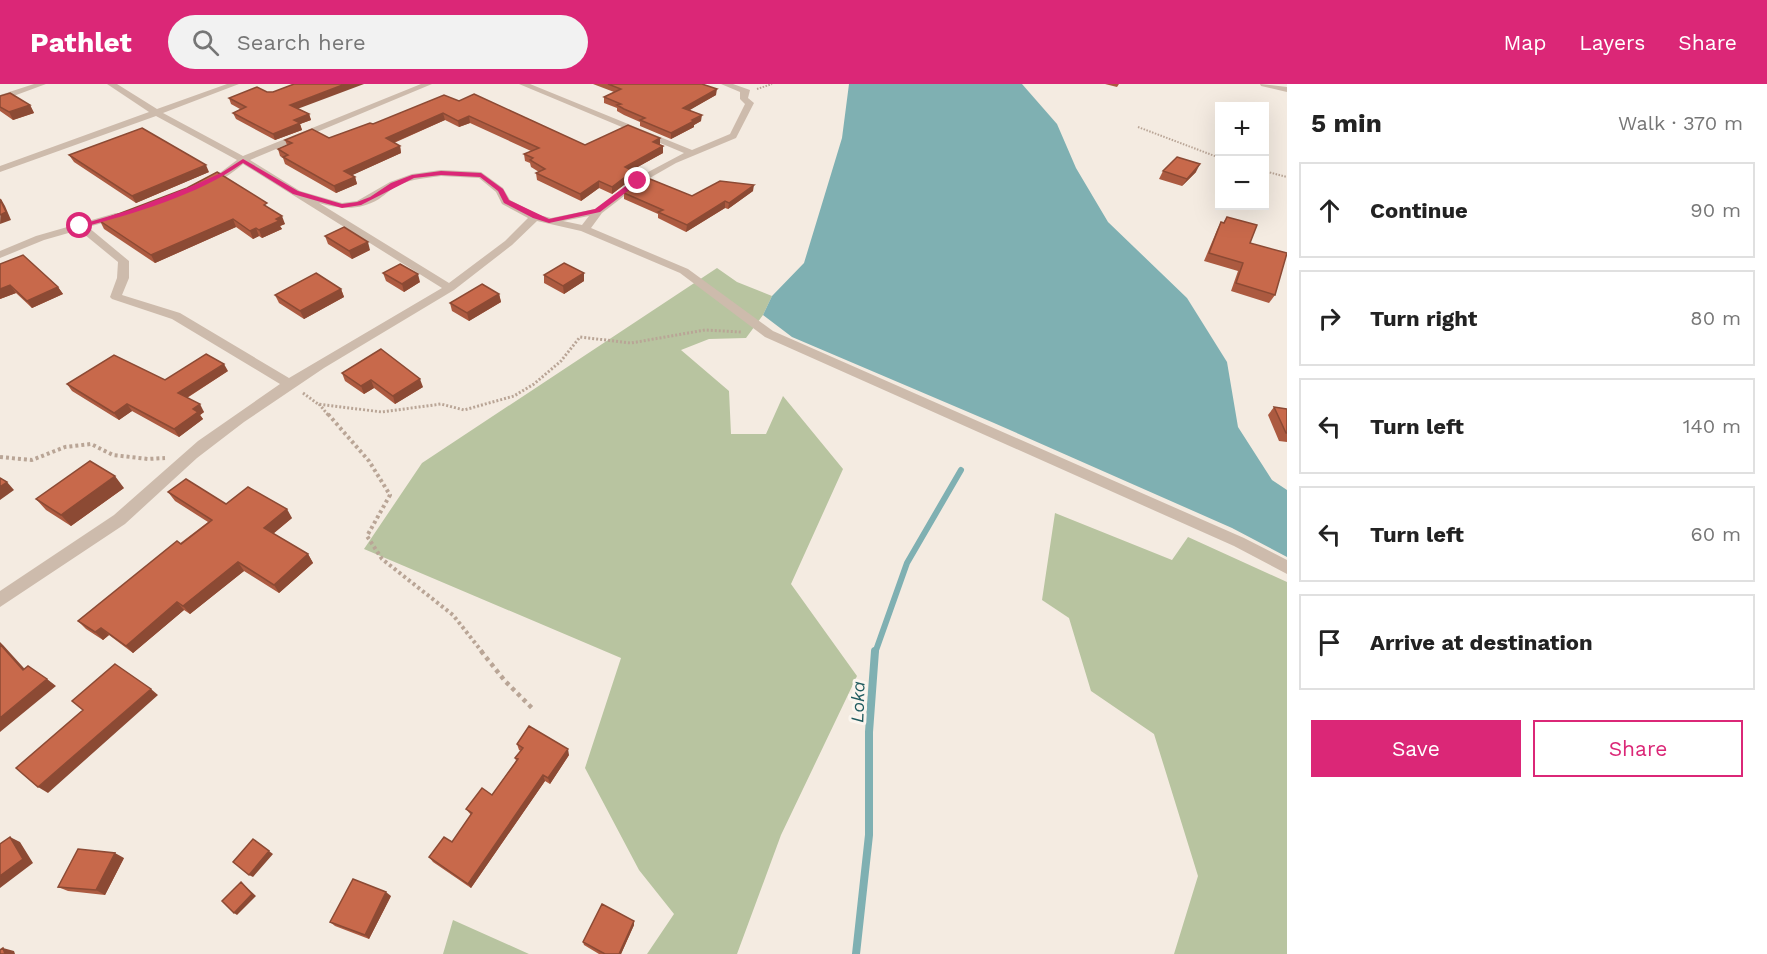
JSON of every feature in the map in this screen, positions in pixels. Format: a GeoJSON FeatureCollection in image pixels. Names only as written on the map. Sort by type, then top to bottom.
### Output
{"type":"FeatureCollection","features":[{"type":"Feature","properties":{"kind":"street"},"geometry":{"type":"LineString","coordinates":[[0,98],[42,84]]}},
{"type":"Feature","properties":{"kind":"street"},"geometry":{"type":"LineString","coordinates":[[111,84],[157,113],[243,160],[450,288]]}},
{"type":"Feature","properties":{"kind":"street"},"geometry":{"type":"LineString","coordinates":[[0,169],[235,84]]}},
{"type":"Feature","properties":{"kind":"street"},"geometry":{"type":"LineString","coordinates":[[195,187],[224,174],[243,160],[428,84]]}},
{"type":"Feature","properties":{"kind":"street"},"geometry":{"type":"LineString","coordinates":[[523,84],[692,153]]}},
{"type":"Feature","properties":{"kind":"street"},"geometry":{"type":"LineString","coordinates":[[585,230],[598,211],[638,181],[692,153],[725,141],[737,131],[741,112],[750,103],[744,99],[743,94],[747,92],[725,84]]}},
{"type":"Feature","properties":{"kind":"street"},"geometry":{"type":"LineString","coordinates":[[1264,84],[1287,90]]}},
{"type":"Feature","properties":{"kind":"street"},"geometry":{"type":"LineString","coordinates":[[296,193],[342,206],[359,204],[412,177],[441,173],[481,175],[501,190],[506,202],[535,217],[585,230],[684,271],[769,333],[1239,542],[1287,568]]}},
{"type":"Feature","properties":{"kind":"street"},"geometry":{"type":"LineString","coordinates":[[549,221],[598,211]]}},
{"type":"Feature","properties":{"kind":"street"},"geometry":{"type":"LineString","coordinates":[[0,255],[40,238],[133,212]]}},
{"type":"Feature","properties":{"kind":"street"},"geometry":{"type":"LineString","coordinates":[[0,600],[135,507],[190,456],[227,426],[377,329],[450,288],[481,266],[535,217]]}},
{"type":"Feature","properties":{"kind":"street"},"geometry":{"type":"LineString","coordinates":[[80,226],[124,261],[123,278],[116,297],[176,316],[289,384]]}},
{"type":"Feature","properties":{"kind":"path"},"geometry":{"type":"LineString","coordinates":[[1138,127],[1215,156]]}},
{"type":"Feature","properties":{"kind":"path"},"geometry":{"type":"LineString","coordinates":[[1269,172],[1287,177]]}},
{"type":"Feature","properties":{"kind":"path"},"geometry":{"type":"LineString","coordinates":[[318,404],[382,412],[441,404],[464,410],[514,396],[534,384],[561,361],[580,338],[631,343],[705,330],[769,333]]}},
{"type":"Feature","properties":{"kind":"path"},"geometry":{"type":"LineString","coordinates":[[289,384],[318,404],[369,461],[390,495],[367,536],[382,559],[453,615],[505,681],[532,708]]}},
{"type":"Feature","properties":{"kind":"path"},"geometry":{"type":"LineString","coordinates":[[0,457],[32,460],[65,447],[91,444],[113,455],[148,459],[190,456]]}},
{"type":"Feature","properties":{"kind":"green space"},"geometry":{"type":"Polygon","coordinates":[[[717,268],[737,282],[772,296],[763,315],[746,338],[709,339],[681,350],[729,391],[731,434],[766,434],[783,396],[843,469],[791,584],[857,676],[781,835],[737,954],[647,954],[674,914],[639,870],[585,768],[621,658],[364,549],[422,463],[717,268]]]}},
{"type":"Feature","properties":{"kind":"green space"},"geometry":{"type":"Polygon","coordinates":[[[1055,513],[1172,560],[1188,537],[1287,582],[1287,954],[1174,954],[1198,876],[1154,734],[1091,691],[1069,618],[1042,600],[1055,513]]]}},
{"type":"Feature","properties":{"kind":"green space"},"geometry":{"type":"Polygon","coordinates":[[[453,920],[529,954],[443,954],[453,920]]]}},
{"type":"Feature","properties":{"kind":"water"},"geometry":{"type":"Polygon","coordinates":[[[849,84],[1022,84],[1057,124],[1076,168],[1108,222],[1187,298],[1227,362],[1238,427],[1272,480],[1287,490],[1287,557],[1232,528],[792,337],[763,315],[772,296],[804,263],[842,138],[849,84]]]}},
{"type":"Feature","properties":{"kind":"building"},"geometry":{"type":"Polygon","coordinates":[[[294,84],[345,84],[290,105],[309,114],[294,120],[300,123],[273,134],[233,113],[246,107],[229,98],[257,87],[273,92],[294,84]]]}},
{"type":"Feature","properties":{"kind":"building"},"geometry":{"type":"Polygon","coordinates":[[[608,84],[702,84],[717,89],[683,108],[702,115],[671,133],[640,120],[645,118],[604,97],[621,89],[608,84]]]}},
{"type":"Feature","properties":{"kind":"building"},"geometry":{"type":"Polygon","coordinates":[[[10,93],[30,105],[9,112],[0,107],[0,96],[10,93]]]}},
{"type":"Feature","properties":{"kind":"building"},"geometry":{"type":"Polygon","coordinates":[[[474,94],[585,145],[628,125],[660,138],[653,142],[663,146],[625,167],[633,171],[612,187],[599,181],[580,194],[536,173],[545,169],[530,160],[533,158],[524,154],[539,148],[469,116],[458,121],[443,113],[386,138],[400,146],[344,171],[355,177],[334,186],[283,157],[288,155],[278,149],[292,143],[285,140],[312,129],[329,138],[370,123],[373,124],[444,95],[459,101],[474,94]]]}},
{"type":"Feature","properties":{"kind":"building"},"geometry":{"type":"Polygon","coordinates":[[[142,128],[206,165],[132,196],[69,155],[142,128]]]}},
{"type":"Feature","properties":{"kind":"building"},"geometry":{"type":"Polygon","coordinates":[[[1177,157],[1200,164],[1187,179],[1163,171],[1177,157]]]}},
{"type":"Feature","properties":{"kind":"building"},"geometry":{"type":"Polygon","coordinates":[[[217,172],[267,203],[264,205],[282,216],[276,219],[279,221],[259,230],[256,228],[250,231],[233,219],[151,255],[100,221],[187,188],[217,172]]]}},
{"type":"Feature","properties":{"kind":"building"},"geometry":{"type":"Polygon","coordinates":[[[645,177],[692,196],[720,181],[754,185],[729,203],[725,201],[687,225],[658,212],[663,210],[624,193],[645,177]]]}},
{"type":"Feature","properties":{"kind":"building"},"geometry":{"type":"Polygon","coordinates":[[[0,199],[6,212],[0,215],[0,199]]]}},
{"type":"Feature","properties":{"kind":"building"},"geometry":{"type":"Polygon","coordinates":[[[1227,217],[1257,225],[1250,243],[1287,253],[1275,295],[1236,283],[1243,263],[1209,253],[1221,222],[1224,223],[1227,217]]]}},
{"type":"Feature","properties":{"kind":"building"},"geometry":{"type":"Polygon","coordinates":[[[344,227],[368,242],[349,251],[325,236],[344,227]]]}},
{"type":"Feature","properties":{"kind":"building"},"geometry":{"type":"Polygon","coordinates":[[[23,255],[58,287],[27,301],[10,285],[0,289],[0,264],[23,255]]]}},
{"type":"Feature","properties":{"kind":"building"},"geometry":{"type":"Polygon","coordinates":[[[564,263],[584,273],[563,286],[544,275],[564,263]]]}},
{"type":"Feature","properties":{"kind":"building"},"geometry":{"type":"Polygon","coordinates":[[[400,264],[418,274],[402,284],[383,273],[400,264]]]}},
{"type":"Feature","properties":{"kind":"building"},"geometry":{"type":"Polygon","coordinates":[[[316,273],[341,289],[300,311],[275,295],[316,273]]]}},
{"type":"Feature","properties":{"kind":"building"},"geometry":{"type":"Polygon","coordinates":[[[482,284],[499,294],[467,313],[450,303],[482,284]]]}},
{"type":"Feature","properties":{"kind":"building"},"geometry":{"type":"Polygon","coordinates":[[[381,349],[420,379],[393,396],[371,380],[361,386],[342,373],[381,349]]]}},
{"type":"Feature","properties":{"kind":"building"},"geometry":{"type":"Polygon","coordinates":[[[206,354],[224,364],[178,393],[200,404],[193,409],[198,412],[174,429],[127,404],[114,413],[67,384],[114,355],[165,380],[206,354]]]}},
{"type":"Feature","properties":{"kind":"building"},"geometry":{"type":"Polygon","coordinates":[[[1274,407],[1287,409],[1287,433],[1286,433],[1274,407]]]}},
{"type":"Feature","properties":{"kind":"building"},"geometry":{"type":"Polygon","coordinates":[[[90,461],[115,476],[61,515],[36,499],[90,461]]]}},
{"type":"Feature","properties":{"kind":"building"},"geometry":{"type":"Polygon","coordinates":[[[0,478],[7,482],[0,487],[0,478]]]}},
{"type":"Feature","properties":{"kind":"building"},"geometry":{"type":"Polygon","coordinates":[[[186,479],[226,504],[248,487],[287,509],[264,528],[308,554],[274,585],[238,562],[183,606],[177,602],[126,646],[101,628],[95,632],[78,621],[177,541],[181,544],[212,520],[168,492],[186,479]]]}},
{"type":"Feature","properties":{"kind":"building"},"geometry":{"type":"Polygon","coordinates":[[[0,644],[23,670],[28,666],[47,679],[0,718],[0,644]]]}},
{"type":"Feature","properties":{"kind":"building"},"geometry":{"type":"Polygon","coordinates":[[[115,664],[151,689],[38,787],[16,768],[83,710],[72,701],[115,664]]]}},
{"type":"Feature","properties":{"kind":"building"},"geometry":{"type":"Polygon","coordinates":[[[529,726],[568,749],[548,778],[543,775],[468,884],[429,857],[444,837],[452,842],[472,813],[466,809],[482,788],[492,795],[518,759],[515,758],[523,748],[517,744],[529,726]]]}},
{"type":"Feature","properties":{"kind":"building"},"geometry":{"type":"Polygon","coordinates":[[[10,837],[23,859],[0,876],[0,844],[10,837]]]}},
{"type":"Feature","properties":{"kind":"building"},"geometry":{"type":"Polygon","coordinates":[[[253,839],[269,851],[249,875],[233,862],[253,839]]]}},
{"type":"Feature","properties":{"kind":"building"},"geometry":{"type":"Polygon","coordinates":[[[78,849],[115,853],[96,890],[58,887],[78,849]]]}},
{"type":"Feature","properties":{"kind":"building"},"geometry":{"type":"Polygon","coordinates":[[[353,879],[386,892],[365,935],[330,922],[353,879]]]}},
{"type":"Feature","properties":{"kind":"building"},"geometry":{"type":"Polygon","coordinates":[[[241,882],[252,894],[234,913],[222,901],[241,882]]]}},
{"type":"Feature","properties":{"kind":"building"},"geometry":{"type":"Polygon","coordinates":[[[602,904],[634,921],[619,954],[605,954],[583,942],[602,904]]]}},
{"type":"Feature","properties":{"kind":"waterway","name":"Loka"},"geometry":{"type":"LineString","coordinates":[[875,653],[907,563],[961,470]]}},
{"type":"Feature","properties":{"kind":"waterway","name":"Loka"},"geometry":{"type":"LineString","coordinates":[[856,954],[869,835],[869,732],[875,651]]}},
{"type":"Feature","properties":{"kind":"route"},"geometry":{"type":"LineString","coordinates":[[80,226],[133,212],[195,187],[224,174],[243,160],[296,193],[342,206],[359,204],[373,198],[393,184],[412,177],[441,173],[481,175],[501,190],[506,202],[535,217],[549,221],[598,211],[638,181]]}}]}
